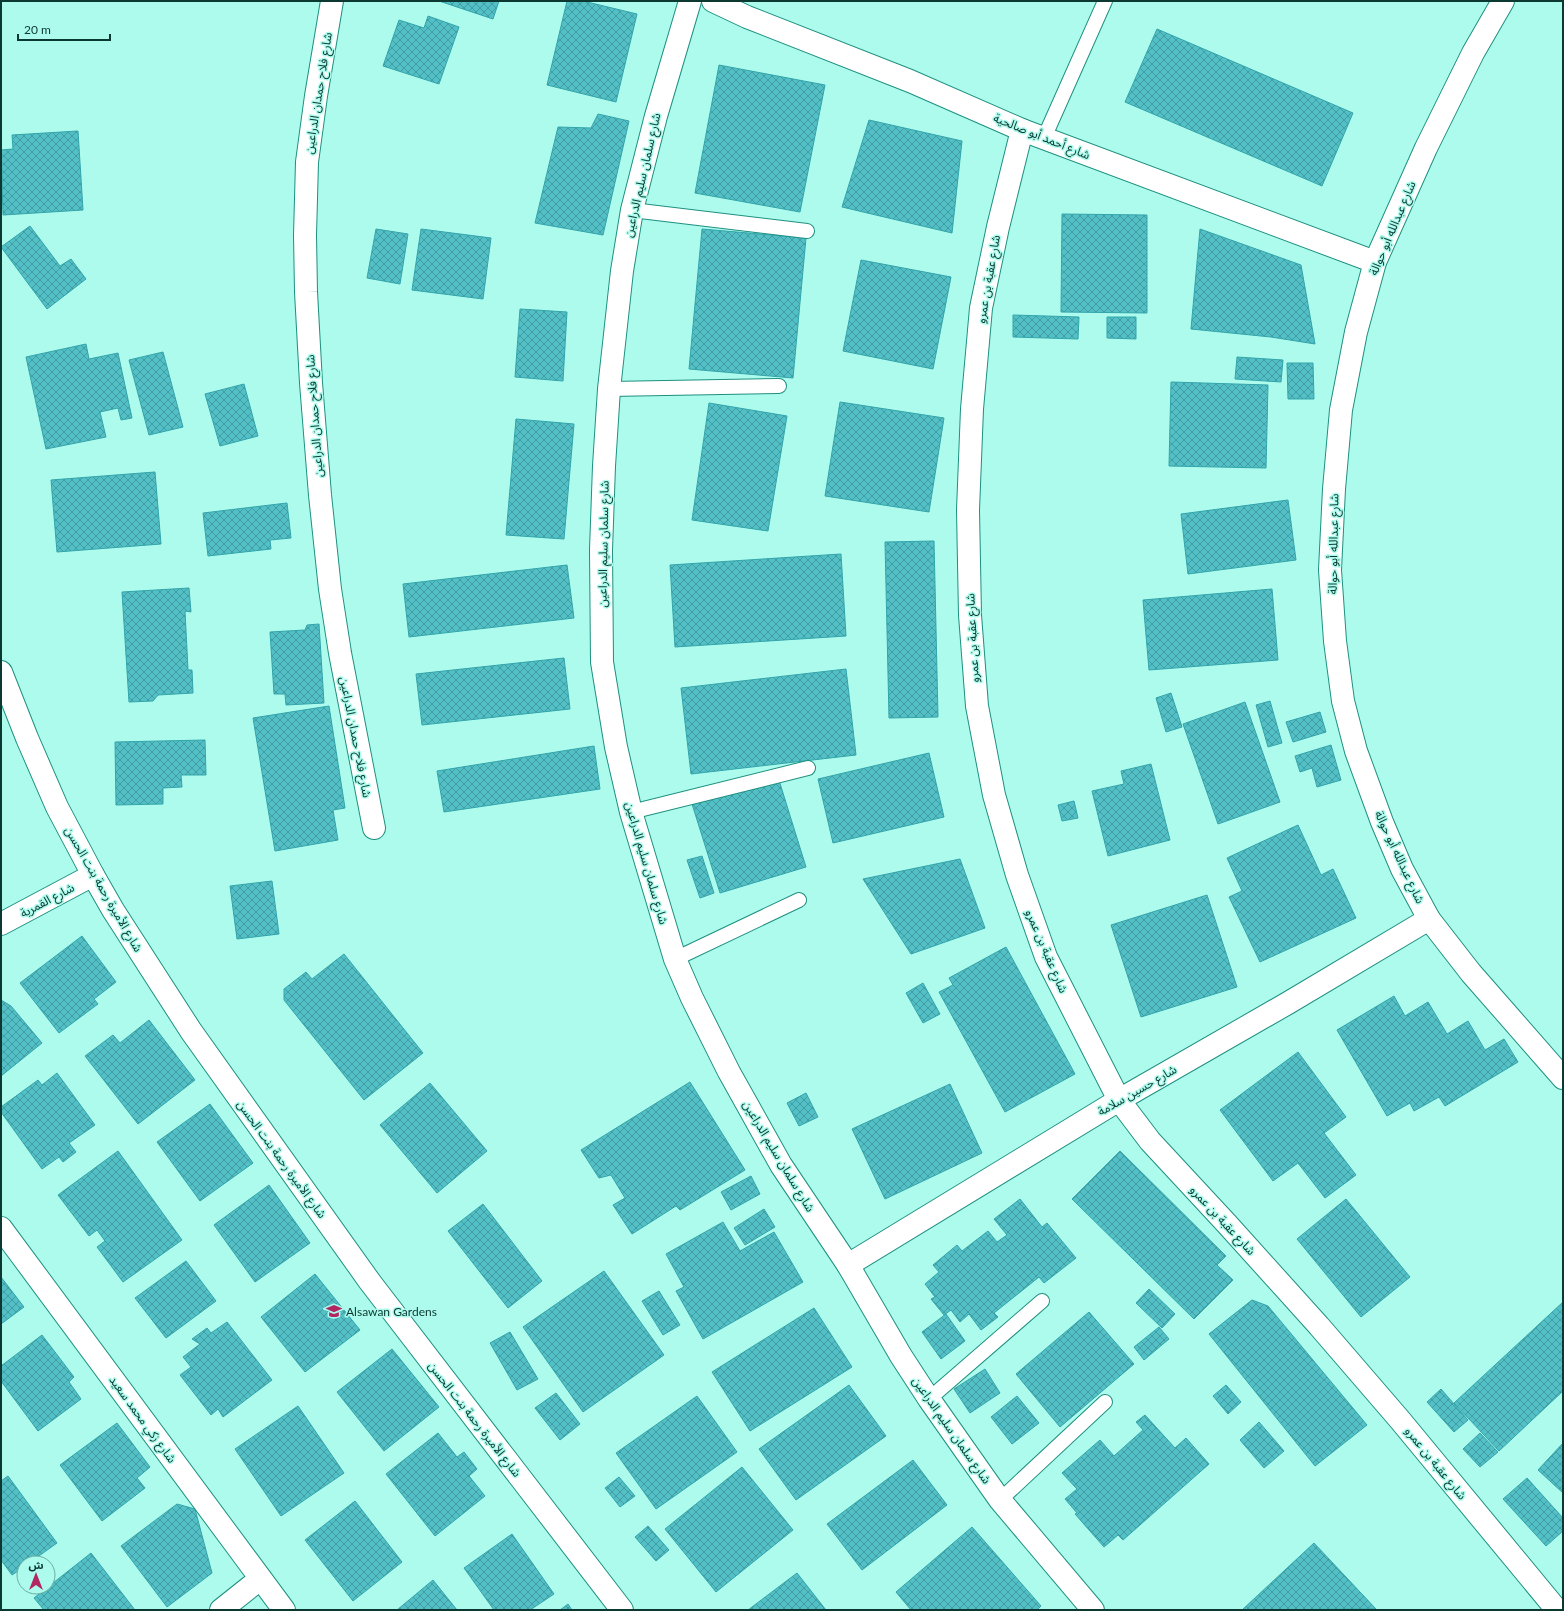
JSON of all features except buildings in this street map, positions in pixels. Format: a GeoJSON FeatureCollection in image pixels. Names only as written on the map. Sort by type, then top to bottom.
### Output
{"type":"FeatureCollection","features":[{"type":"Feature","properties":{"kind":"street","name":"شارع فلاح حمدان الدراعين"},"geometry":{"type":"LineString","coordinates":[[332,1],[316,96],[307,162],[306,292],[314,413],[330,589],[340,653],[374,828]]}},
{"type":"Feature","properties":{"kind":"street","name":"شارع سلمان سليم الدراعين"},"geometry":{"type":"LineString","coordinates":[[690,1],[656,116],[632,210],[622,271],[604,466],[601,550],[602,662],[616,747],[631,812],[675,959],[692,998],[729,1072],[781,1165],[848,1265],[901,1356],[929,1399],[1000,1500],[1093,1610]]}},
{"type":"Feature","properties":{"kind":"street","name":"شارع أحمد أبو صالحية"},"geometry":{"type":"LineString","coordinates":[[713,1],[747,17],[910,81],[1022,130],[1375,262]]}},
{"type":"Feature","properties":{"kind":"street","name":"شارع عبدالله أبو حوالة"},"geometry":{"type":"LineString","coordinates":[[1503,1],[1473,53],[1426,148],[1375,262],[1356,332],[1341,410],[1334,489],[1330,570],[1335,641],[1344,701],[1356,752],[1384,828],[1402,869],[1429,919],[1471,973],[1563,1078]]}},
{"type":"Feature","properties":{"kind":"street","name":"شارع عقبة بن عمرو"},"geometry":{"type":"LineString","coordinates":[[1022,130],[998,227],[981,308],[972,409],[968,518],[970,615],[977,706],[994,795],[1016,875],[1046,957],[1119,1100],[1150,1141],[1304,1309],[1400,1420],[1557,1610]]}},
{"type":"Feature","properties":{"kind":"street","name":"شارع الأميرة رحمة بنت الحسن"},"geometry":{"type":"LineString","coordinates":[[1,672],[27,738],[57,807],[113,910],[191,1031],[370,1282],[622,1610]]}},
{"type":"Feature","properties":{"kind":"street","name":"شارع القمرية"},"geometry":{"type":"LineString","coordinates":[[1,924],[93,875]]}},
{"type":"Feature","properties":{"kind":"street","name":"شارع حسين سلامة"},"geometry":{"type":"LineString","coordinates":[[848,1265],[1119,1100],[1288,1003],[1429,919]]}},
{"type":"Feature","properties":{"kind":"street","name":"شارع زكي محمد سعيد"},"geometry":{"type":"LineString","coordinates":[[1,1228],[284,1610]]}},
{"type":"Feature","properties":{"kind":"street"},"geometry":{"type":"LineString","coordinates":[[220,1610],[260,1579]]}},
{"type":"Feature","properties":{"kind":"lane"},"geometry":{"type":"LineString","coordinates":[[1044,138],[1105,1]]}},
{"type":"Feature","properties":{"kind":"lane"},"geometry":{"type":"LineString","coordinates":[[632,210],[807,231]]}},
{"type":"Feature","properties":{"kind":"lane"},"geometry":{"type":"LineString","coordinates":[[610,389],[779,386]]}},
{"type":"Feature","properties":{"kind":"lane"},"geometry":{"type":"LineString","coordinates":[[631,812],[808,768]]}},
{"type":"Feature","properties":{"kind":"lane"},"geometry":{"type":"LineString","coordinates":[[675,959],[799,900]]}},
{"type":"Feature","properties":{"kind":"lane"},"geometry":{"type":"LineString","coordinates":[[929,1399],[1042,1301]]}},
{"type":"Feature","properties":{"kind":"lane"},"geometry":{"type":"LineString","coordinates":[[1000,1500],[1105,1402]]}},
{"type":"Feature","properties":{"kind":"place","name":"Alsawan Gardens"},"geometry":{"type":"Point","coordinates":[334,1311]}}]}
